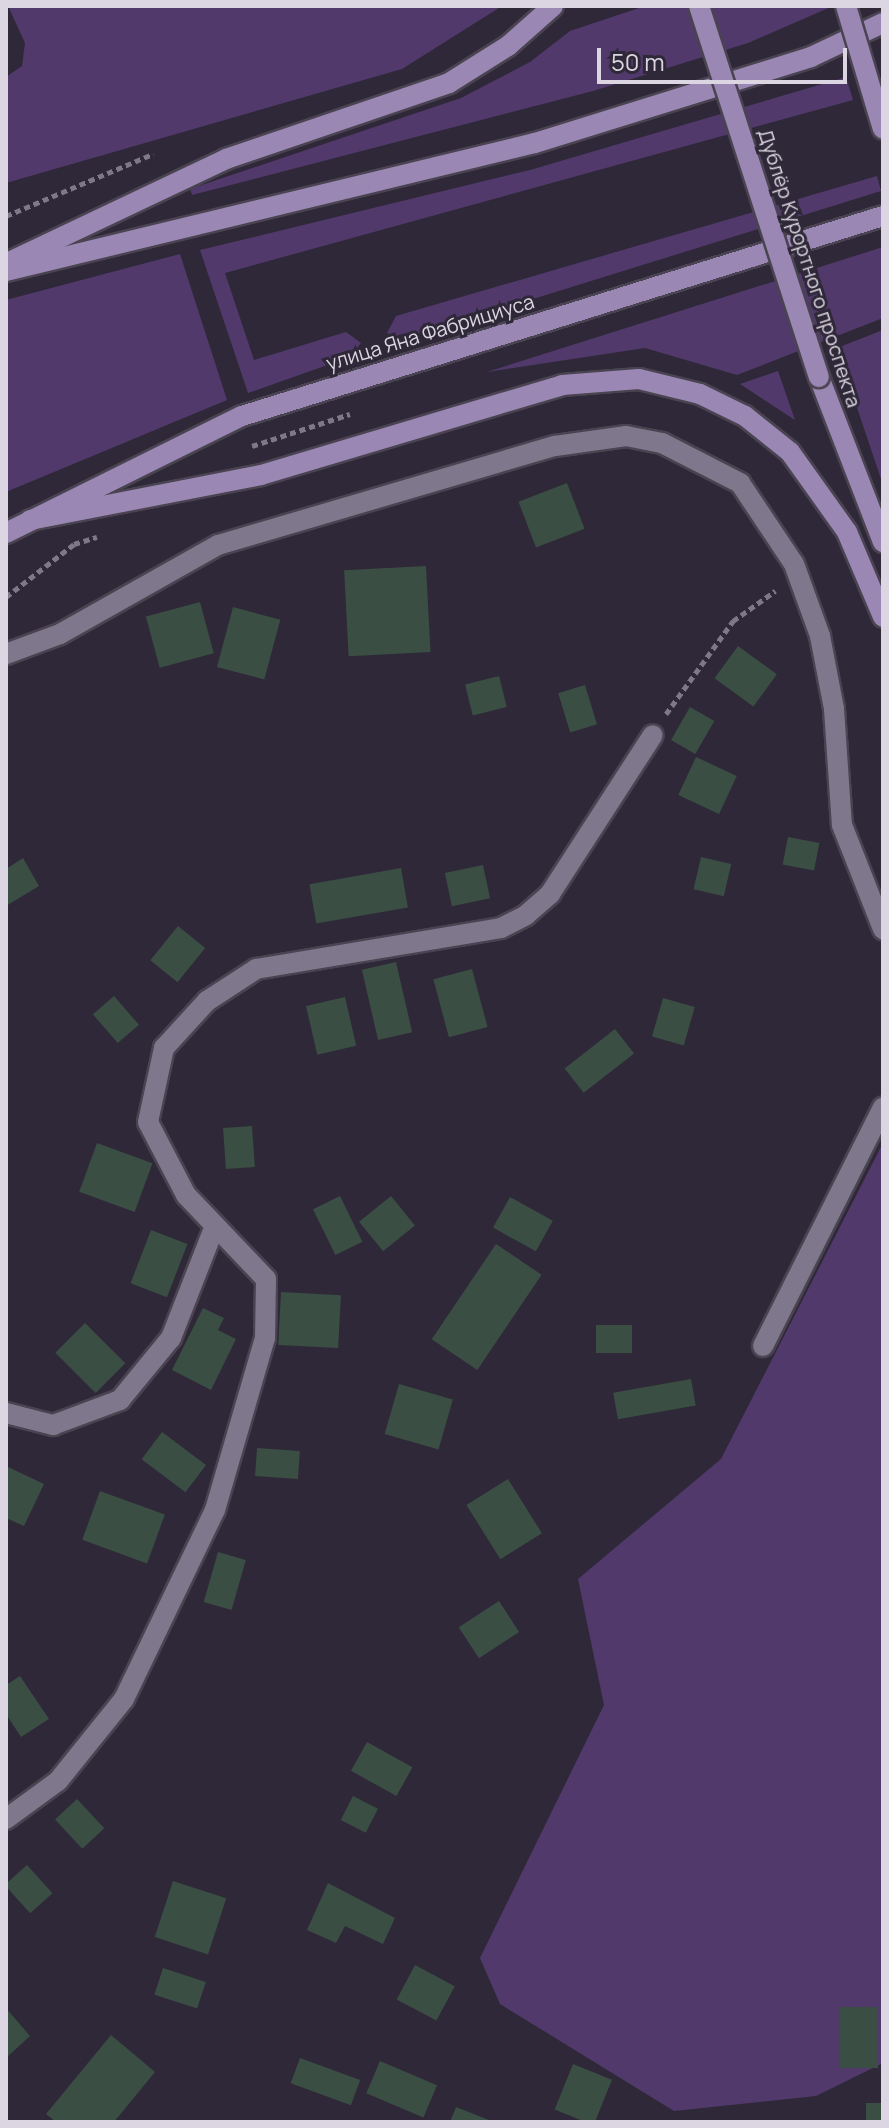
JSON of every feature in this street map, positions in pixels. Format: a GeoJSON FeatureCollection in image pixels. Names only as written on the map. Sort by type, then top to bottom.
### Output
{"type":"FeatureCollection","features":[{"type":"Feature","properties":{"kind":"main road"},"geometry":{"type":"LineString","coordinates":[[6,263],[226,159],[449,83],[508,46],[553,6]]}},
{"type":"Feature","properties":{"kind":"main road","name":"Дублёр Курортного проспекта"},"geometry":{"type":"LineString","coordinates":[[699,6],[819,377],[883,542]]}},
{"type":"Feature","properties":{"kind":"main road"},"geometry":{"type":"LineString","coordinates":[[846,6],[883,129]]}},
{"type":"Feature","properties":{"kind":"main road"},"geometry":{"type":"LineString","coordinates":[[6,271],[535,143],[811,57],[883,23]]}},
{"type":"Feature","properties":{"kind":"main road","name":"улица Яна Фабрициуса"},"geometry":{"type":"LineString","coordinates":[[6,533],[242,416],[883,216]]}},
{"type":"Feature","properties":{"kind":"main road"},"geometry":{"type":"LineString","coordinates":[[30,520],[261,475],[562,385],[639,379],[700,394],[745,416],[790,452],[847,532],[883,617]]}},
{"type":"Feature","properties":{"kind":"street"},"geometry":{"type":"LineString","coordinates":[[6,654],[60,634],[218,545],[588,439],[662,443],[740,483],[772,522],[798,575],[834,709],[842,825],[883,929]]}},
{"type":"Feature","properties":{"kind":"street"},"geometry":{"type":"LineString","coordinates":[[6,1819],[58,1781],[124,1699],[178,1596],[235,1453],[265,1338],[269,1293],[255,1264],[186,1195],[148,1122],[154,1075],[182,1025],[256,969],[501,928],[526,915],[550,894],[653,735]]}},
{"type":"Feature","properties":{"kind":"street"},"geometry":{"type":"LineString","coordinates":[[763,1346],[883,1107]]}},
{"type":"Feature","properties":{"kind":"street"},"geometry":{"type":"LineString","coordinates":[[6,1413],[53,1425],[120,1400],[171,1338],[215,1226]]}},
{"type":"Feature","properties":{"kind":"path"},"geometry":{"type":"LineString","coordinates":[[6,216],[153,154]]}},
{"type":"Feature","properties":{"kind":"path"},"geometry":{"type":"LineString","coordinates":[[6,597],[74,544],[104,535]]}},
{"type":"Feature","properties":{"kind":"path"},"geometry":{"type":"LineString","coordinates":[[653,735],[733,621],[798,575]]}},
{"type":"Feature","properties":{"kind":"shaded area"},"geometry":{"type":"Polygon","coordinates":[[[8,6],[502,6],[402,69],[6,183],[6,77],[22,66],[25,43],[8,6]]]}},
{"type":"Feature","properties":{"kind":"shaded area"},"geometry":{"type":"Polygon","coordinates":[[[645,6],[833,6],[748,43],[593,91],[192,195],[190,189],[461,98],[530,62],[570,31],[645,6]]]}},
{"type":"Feature","properties":{"kind":"shaded area"},"geometry":{"type":"Polygon","coordinates":[[[846,77],[853,100],[225,273],[254,360],[346,332],[361,343],[350,357],[248,393],[200,250],[530,170],[846,77]]]}},
{"type":"Feature","properties":{"kind":"shaded area"},"geometry":{"type":"Polygon","coordinates":[[[877,176],[881,191],[404,339],[387,333],[396,316],[877,176]]]}},
{"type":"Feature","properties":{"kind":"shaded area"},"geometry":{"type":"Polygon","coordinates":[[[883,247],[883,318],[737,375],[645,348],[487,372],[883,247]]]}},
{"type":"Feature","properties":{"kind":"shaded area"},"geometry":{"type":"Polygon","coordinates":[[[180,254],[227,400],[6,492],[6,300],[180,254]]]}},
{"type":"Feature","properties":{"kind":"shaded area"},"geometry":{"type":"Polygon","coordinates":[[[883,330],[883,485],[837,348],[883,330]]]}},
{"type":"Feature","properties":{"kind":"shaded area"},"geometry":{"type":"Polygon","coordinates":[[[778,371],[795,420],[740,384],[778,371]]]}},
{"type":"Feature","properties":{"kind":"shaded area"},"geometry":{"type":"Polygon","coordinates":[[[883,1143],[883,2063],[816,2096],[674,2111],[500,2004],[480,1958],[604,1705],[578,1579],[721,1459],[883,1143]]]}},
{"type":"Feature","properties":{"kind":"building"},"geometry":{"type":"Polygon","coordinates":[[[567,483],[585,529],[536,547],[518,502],[567,483]]]}},
{"type":"Feature","properties":{"kind":"building"},"geometry":{"type":"Polygon","coordinates":[[[426,566],[431,652],[349,656],[344,570],[426,566]]]}},
{"type":"Feature","properties":{"kind":"building"},"geometry":{"type":"Polygon","coordinates":[[[200,602],[214,653],[160,668],[146,616],[200,602]]]}},
{"type":"Feature","properties":{"kind":"building"},"geometry":{"type":"Polygon","coordinates":[[[233,607],[280,620],[264,680],[217,667],[233,607]]]}},
{"type":"Feature","properties":{"kind":"building"},"geometry":{"type":"Polygon","coordinates":[[[738,646],[777,674],[753,707],[714,678],[738,646]]]}},
{"type":"Feature","properties":{"kind":"building"},"geometry":{"type":"Polygon","coordinates":[[[499,676],[507,707],[473,716],[465,684],[499,676]]]}},
{"type":"Feature","properties":{"kind":"building"},"geometry":{"type":"Polygon","coordinates":[[[585,685],[597,724],[570,732],[558,693],[585,685]]]}},
{"type":"Feature","properties":{"kind":"building"},"geometry":{"type":"Polygon","coordinates":[[[690,707],[714,721],[695,754],[671,740],[690,707]]]}},
{"type":"Feature","properties":{"kind":"building"},"geometry":{"type":"Polygon","coordinates":[[[696,757],[737,776],[719,814],[678,795],[696,757]]]}},
{"type":"Feature","properties":{"kind":"building"},"geometry":{"type":"Polygon","coordinates":[[[788,837],[819,843],[814,871],[783,864],[788,837]]]}},
{"type":"Feature","properties":{"kind":"building"},"geometry":{"type":"Polygon","coordinates":[[[701,857],[731,864],[724,896],[694,889],[701,857]]]}},
{"type":"Feature","properties":{"kind":"building"},"geometry":{"type":"Polygon","coordinates":[[[23,858],[39,886],[6,906],[6,869],[23,858]]]}},
{"type":"Feature","properties":{"kind":"building"},"geometry":{"type":"Polygon","coordinates":[[[483,865],[490,898],[452,906],[445,873],[483,865]]]}},
{"type":"Feature","properties":{"kind":"building"},"geometry":{"type":"Polygon","coordinates":[[[401,868],[408,907],[316,924],[309,884],[401,868]]]}},
{"type":"Feature","properties":{"kind":"building"},"geometry":{"type":"Polygon","coordinates":[[[178,926],[205,948],[178,982],[150,960],[178,926]]]}},
{"type":"Feature","properties":{"kind":"building"},"geometry":{"type":"Polygon","coordinates":[[[396,962],[412,1032],[378,1040],[362,970],[396,962]]]}},
{"type":"Feature","properties":{"kind":"building"},"geometry":{"type":"Polygon","coordinates":[[[472,969],[488,1027],[449,1037],[433,979],[472,969]]]}},
{"type":"Feature","properties":{"kind":"building"},"geometry":{"type":"Polygon","coordinates":[[[114,996],[139,1025],[118,1043],[93,1014],[114,996]]]}},
{"type":"Feature","properties":{"kind":"building"},"geometry":{"type":"Polygon","coordinates":[[[345,997],[356,1046],[317,1055],[306,1006],[345,997]]]}},
{"type":"Feature","properties":{"kind":"building"},"geometry":{"type":"Polygon","coordinates":[[[663,998],[695,1007],[684,1046],[652,1036],[663,998]]]}},
{"type":"Feature","properties":{"kind":"building"},"geometry":{"type":"Polygon","coordinates":[[[615,1029],[634,1053],[584,1093],[565,1068],[615,1029]]]}},
{"type":"Feature","properties":{"kind":"building"},"geometry":{"type":"Polygon","coordinates":[[[252,1126],[255,1167],[226,1169],[223,1128],[252,1126]]]}},
{"type":"Feature","properties":{"kind":"building"},"geometry":{"type":"Polygon","coordinates":[[[97,1143],[152,1163],[135,1212],[79,1192],[97,1143]]]}},
{"type":"Feature","properties":{"kind":"building"},"geometry":{"type":"Polygon","coordinates":[[[340,1196],[362,1242],[335,1255],[313,1209],[340,1196]]]}},
{"type":"Feature","properties":{"kind":"building"},"geometry":{"type":"Polygon","coordinates":[[[391,1196],[415,1226],[383,1251],[359,1222],[391,1196]]]}},
{"type":"Feature","properties":{"kind":"building"},"geometry":{"type":"Polygon","coordinates":[[[510,1197],[553,1221],[536,1251],[493,1228],[510,1197]]]}},
{"type":"Feature","properties":{"kind":"building"},"geometry":{"type":"Polygon","coordinates":[[[151,1230],[187,1244],[167,1297],[131,1283],[151,1230]]]}},
{"type":"Feature","properties":{"kind":"building"},"geometry":{"type":"Polygon","coordinates":[[[496,1244],[542,1275],[477,1370],[432,1339],[496,1244]]]}},
{"type":"Feature","properties":{"kind":"building"},"geometry":{"type":"Polygon","coordinates":[[[281,1292],[341,1295],[338,1348],[278,1345],[281,1292]]]}},
{"type":"Feature","properties":{"kind":"building"},"geometry":{"type":"Polygon","coordinates":[[[203,1308],[224,1318],[218,1330],[236,1339],[211,1390],[172,1370],[203,1308]]]}},
{"type":"Feature","properties":{"kind":"building"},"geometry":{"type":"Polygon","coordinates":[[[85,1323],[125,1363],[96,1393],[55,1353],[85,1323]]]}},
{"type":"Feature","properties":{"kind":"building"},"geometry":{"type":"Polygon","coordinates":[[[596,1325],[632,1325],[632,1353],[596,1353],[596,1325]]]}},
{"type":"Feature","properties":{"kind":"building"},"geometry":{"type":"Polygon","coordinates":[[[691,1379],[696,1406],[618,1419],[613,1393],[691,1379]]]}},
{"type":"Feature","properties":{"kind":"building"},"geometry":{"type":"Polygon","coordinates":[[[399,1384],[453,1399],[438,1449],[385,1434],[399,1384]]]}},
{"type":"Feature","properties":{"kind":"building"},"geometry":{"type":"Polygon","coordinates":[[[162,1432],[206,1465],[185,1492],[142,1459],[162,1432]]]}},
{"type":"Feature","properties":{"kind":"building"},"geometry":{"type":"Polygon","coordinates":[[[257,1448],[300,1451],[298,1479],[255,1476],[257,1448]]]}},
{"type":"Feature","properties":{"kind":"building"},"geometry":{"type":"Polygon","coordinates":[[[6,1466],[44,1484],[24,1526],[6,1518],[6,1466]]]}},
{"type":"Feature","properties":{"kind":"building"},"geometry":{"type":"Polygon","coordinates":[[[508,1479],[542,1533],[500,1559],[466,1505],[508,1479]]]}},
{"type":"Feature","properties":{"kind":"building"},"geometry":{"type":"Polygon","coordinates":[[[100,1491],[165,1515],[147,1563],[82,1540],[100,1491]]]}},
{"type":"Feature","properties":{"kind":"building"},"geometry":{"type":"Polygon","coordinates":[[[218,1552],[246,1560],[232,1610],[204,1602],[218,1552]]]}},
{"type":"Feature","properties":{"kind":"building"},"geometry":{"type":"Polygon","coordinates":[[[499,1601],[519,1632],[479,1658],[459,1627],[499,1601]]]}},
{"type":"Feature","properties":{"kind":"building"},"geometry":{"type":"Polygon","coordinates":[[[20,1676],[49,1719],[21,1737],[6,1714],[6,1685],[20,1676]]]}},
{"type":"Feature","properties":{"kind":"building"},"geometry":{"type":"Polygon","coordinates":[[[367,1742],[412,1767],[396,1796],[351,1771],[367,1742]]]}},
{"type":"Feature","properties":{"kind":"building"},"geometry":{"type":"Polygon","coordinates":[[[353,1796],[378,1809],[366,1833],[341,1820],[353,1796]]]}},
{"type":"Feature","properties":{"kind":"building"},"geometry":{"type":"Polygon","coordinates":[[[77,1799],[104,1828],[82,1849],[55,1819],[77,1799]]]}},
{"type":"Feature","properties":{"kind":"building"},"geometry":{"type":"Polygon","coordinates":[[[27,1865],[52,1893],[30,1913],[6,1887],[27,1865]]]}},
{"type":"Feature","properties":{"kind":"building"},"geometry":{"type":"Polygon","coordinates":[[[173,1881],[226,1898],[208,1954],[155,1937],[173,1881]]]}},
{"type":"Feature","properties":{"kind":"building"},"geometry":{"type":"Polygon","coordinates":[[[328,1883],[395,1918],[383,1944],[345,1926],[336,1943],[307,1930],[328,1883]]]}},
{"type":"Feature","properties":{"kind":"building"},"geometry":{"type":"Polygon","coordinates":[[[415,1965],[455,1986],[436,2021],[397,1999],[415,1965]]]}},
{"type":"Feature","properties":{"kind":"building"},"geometry":{"type":"Polygon","coordinates":[[[163,1968],[206,1982],[197,2009],[154,1995],[163,1968]]]}},
{"type":"Feature","properties":{"kind":"building"},"geometry":{"type":"Polygon","coordinates":[[[840,2007],[878,2007],[878,2068],[840,2068],[840,2007]]]}},
{"type":"Feature","properties":{"kind":"building"},"geometry":{"type":"Polygon","coordinates":[[[6,2008],[30,2036],[6,2058],[6,2008]]]}},
{"type":"Feature","properties":{"kind":"building"},"geometry":{"type":"Polygon","coordinates":[[[111,2035],[155,2072],[114,2122],[56,2122],[46,2114],[111,2035]]]}},
{"type":"Feature","properties":{"kind":"building"},"geometry":{"type":"Polygon","coordinates":[[[300,2058],[360,2080],[351,2105],[291,2083],[300,2058]]]}},
{"type":"Feature","properties":{"kind":"building"},"geometry":{"type":"Polygon","coordinates":[[[380,2061],[437,2085],[423,2117],[366,2093],[380,2061]]]}},
{"type":"Feature","properties":{"kind":"building"},"geometry":{"type":"Polygon","coordinates":[[[573,2064],[612,2080],[595,2122],[586,2122],[555,2109],[573,2064]]]}},
{"type":"Feature","properties":{"kind":"building"},"geometry":{"type":"Polygon","coordinates":[[[866,2103],[883,2103],[883,2122],[866,2122],[866,2103]]]}},
{"type":"Feature","properties":{"kind":"building"},"geometry":{"type":"Polygon","coordinates":[[[456,2107],[494,2122],[450,2122],[456,2107]]]}}]}
